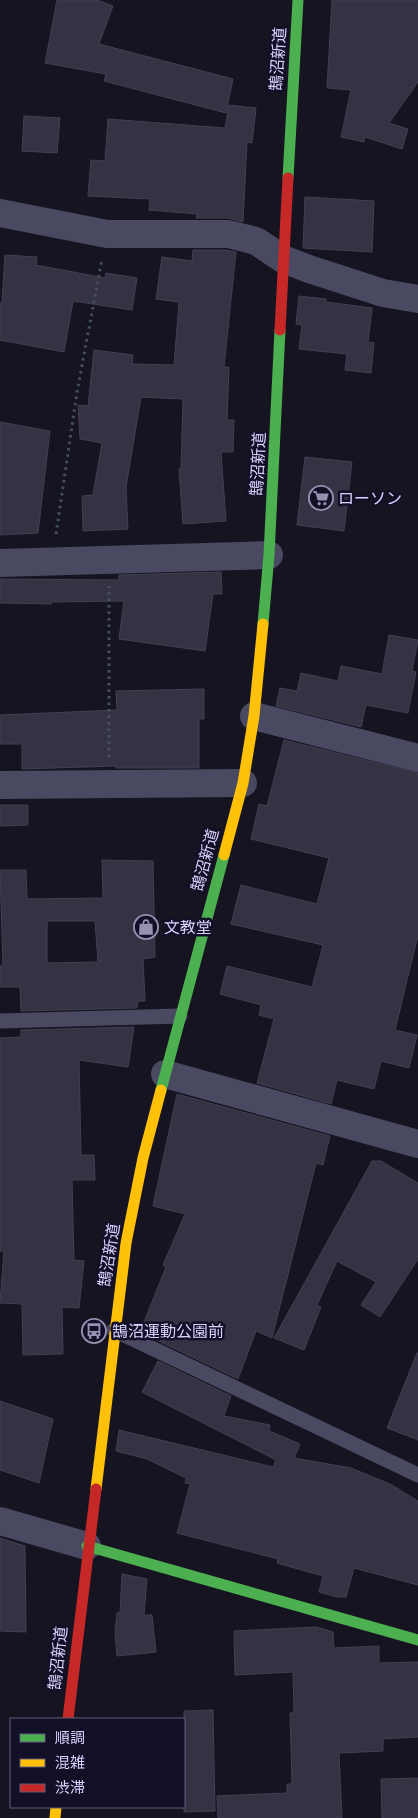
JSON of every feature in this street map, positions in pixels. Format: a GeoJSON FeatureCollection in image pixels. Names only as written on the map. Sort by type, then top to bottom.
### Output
{"type":"FeatureCollection","features":[{"type":"Feature","properties":{"kind":"street","name":"鵠沼新道"},"geometry":{"type":"LineString","coordinates":[[68,1718],[87,1546],[126,1243],[143,1158],[243,783],[254,716],[269,555],[282,258],[298,0]]}},
{"type":"Feature","properties":{"kind":"street"},"geometry":{"type":"LineString","coordinates":[[0,213],[107,234],[228,234],[256,241],[282,258],[383,293],[418,299]]}},
{"type":"Feature","properties":{"kind":"street"},"geometry":{"type":"LineString","coordinates":[[0,563],[269,555]]}},
{"type":"Feature","properties":{"kind":"street"},"geometry":{"type":"LineString","coordinates":[[254,716],[418,758]]}},
{"type":"Feature","properties":{"kind":"street"},"geometry":{"type":"LineString","coordinates":[[0,785],[109,786],[243,783]]}},
{"type":"Feature","properties":{"kind":"street"},"geometry":{"type":"LineString","coordinates":[[165,1074],[418,1144]]}},
{"type":"Feature","properties":{"kind":"street"},"geometry":{"type":"LineString","coordinates":[[0,1521],[418,1640]]}},
{"type":"Feature","properties":{"kind":"lane"},"geometry":{"type":"LineString","coordinates":[[0,1021],[180,1016]]}},
{"type":"Feature","properties":{"kind":"lane"},"geometry":{"type":"LineString","coordinates":[[114,1330],[418,1475]]}},
{"type":"Feature","properties":{"kind":"path"},"geometry":{"type":"LineString","coordinates":[[52,562],[77,392],[107,234]]}},
{"type":"Feature","properties":{"kind":"path"},"geometry":{"type":"LineString","coordinates":[[109,561],[109,786]]}},
{"type":"Feature","properties":{"kind":"building"},"geometry":{"type":"Polygon","coordinates":[[[57,0],[97,0],[113,6],[99,44],[233,79],[226,113],[104,81],[106,74],[45,63],[57,0]]]}},
{"type":"Feature","properties":{"kind":"building"},"geometry":{"type":"Polygon","coordinates":[[[332,0],[418,0],[418,82],[389,123],[408,129],[402,149],[365,137],[364,142],[341,137],[351,90],[327,88],[332,0]]]}},
{"type":"Feature","properties":{"kind":"building"},"geometry":{"type":"Polygon","coordinates":[[[229,105],[256,108],[252,143],[247,142],[243,222],[228,218],[196,218],[197,214],[149,210],[150,199],[88,196],[91,160],[105,161],[108,119],[225,128],[229,105]]]}},
{"type":"Feature","properties":{"kind":"building"},"geometry":{"type":"Polygon","coordinates":[[[24,116],[60,118],[57,153],[22,151],[24,116]]]}},
{"type":"Feature","properties":{"kind":"building"},"geometry":{"type":"Polygon","coordinates":[[[305,197],[374,201],[372,252],[303,248],[305,197]]]}},
{"type":"Feature","properties":{"kind":"building"},"geometry":{"type":"Polygon","coordinates":[[[193,250],[226,250],[236,252],[224,367],[229,367],[227,420],[234,420],[233,452],[221,452],[226,521],[183,524],[179,469],[181,468],[183,399],[141,397],[126,487],[128,529],[83,531],[82,496],[93,495],[102,443],[80,439],[78,405],[88,406],[94,350],[133,355],[132,364],[174,365],[179,302],[156,299],[162,257],[192,261],[193,250]]]}},
{"type":"Feature","properties":{"kind":"building"},"geometry":{"type":"Polygon","coordinates":[[[5,255],[37,257],[36,265],[105,278],[106,273],[137,278],[132,310],[73,301],[64,352],[0,340],[0,303],[2,303],[5,255]]]}},
{"type":"Feature","properties":{"kind":"building"},"geometry":{"type":"Polygon","coordinates":[[[299,296],[326,299],[326,302],[372,308],[368,342],[374,343],[371,373],[345,370],[347,354],[299,349],[302,325],[296,324],[299,296]]]}},
{"type":"Feature","properties":{"kind":"building"},"geometry":{"type":"Polygon","coordinates":[[[0,422],[50,431],[38,533],[0,535],[0,422]]]}},
{"type":"Feature","properties":{"kind":"building"},"geometry":{"type":"Polygon","coordinates":[[[305,457],[352,462],[344,531],[297,525],[305,457]]]}},
{"type":"Feature","properties":{"kind":"building"},"geometry":{"type":"Polygon","coordinates":[[[221,572],[222,594],[213,594],[205,651],[119,639],[124,601],[51,602],[51,604],[0,603],[0,579],[119,580],[119,575],[221,572]]]}},
{"type":"Feature","properties":{"kind":"building"},"geometry":{"type":"Polygon","coordinates":[[[389,635],[418,640],[412,671],[416,672],[408,713],[366,705],[361,727],[276,706],[280,688],[297,691],[301,673],[338,681],[341,666],[382,674],[389,635]]]}},
{"type":"Feature","properties":{"kind":"building"},"geometry":{"type":"Polygon","coordinates":[[[204,689],[204,719],[199,719],[199,768],[116,768],[116,766],[22,769],[22,744],[0,744],[0,715],[117,710],[116,691],[204,689]]]}},
{"type":"Feature","properties":{"kind":"building"},"geometry":{"type":"Polygon","coordinates":[[[284,740],[418,773],[418,935],[395,1030],[417,1035],[409,1068],[381,1061],[374,1089],[337,1080],[331,1104],[257,1083],[274,1019],[259,1015],[261,1005],[220,994],[227,966],[312,987],[323,945],[231,924],[241,885],[317,904],[329,858],[251,839],[259,804],[267,806],[284,740]]]}},
{"type":"Feature","properties":{"kind":"building"},"geometry":{"type":"Polygon","coordinates":[[[0,805],[28,805],[28,825],[0,826],[0,805]]]}},
{"type":"Feature","properties":{"kind":"building"},"geometry":{"type":"Polygon","coordinates":[[[102,860],[153,861],[155,957],[143,959],[145,1001],[138,1001],[137,1008],[21,1011],[20,987],[0,987],[0,966],[3,966],[0,870],[26,870],[27,899],[103,898],[102,860]],[[47,921],[47,963],[98,962],[95,921],[47,921]]]}},
{"type":"Feature","properties":{"kind":"building"},"geometry":{"type":"Polygon","coordinates":[[[134,1027],[128,1067],[79,1060],[81,1155],[94,1155],[95,1180],[72,1180],[74,1260],[84,1261],[79,1308],[62,1307],[63,1354],[23,1355],[22,1304],[0,1303],[4,1251],[0,1251],[0,1038],[21,1037],[21,1030],[134,1027]]]}},
{"type":"Feature","properties":{"kind":"building"},"geometry":{"type":"Polygon","coordinates":[[[177,1094],[330,1136],[323,1165],[316,1163],[272,1338],[256,1331],[238,1379],[140,1332],[166,1267],[163,1265],[185,1214],[153,1206],[177,1094]]]}},
{"type":"Feature","properties":{"kind":"building"},"geometry":{"type":"Polygon","coordinates":[[[372,1161],[381,1161],[418,1183],[418,1259],[380,1317],[361,1305],[376,1282],[337,1261],[317,1305],[321,1307],[304,1350],[274,1338],[372,1161]]]}},
{"type":"Feature","properties":{"kind":"building"},"geometry":{"type":"Polygon","coordinates":[[[418,1353],[418,1440],[387,1428],[418,1353]]]}},
{"type":"Feature","properties":{"kind":"building"},"geometry":{"type":"Polygon","coordinates":[[[158,1361],[231,1396],[224,1416],[270,1425],[269,1431],[300,1444],[294,1458],[351,1468],[390,1484],[418,1501],[418,1585],[354,1568],[346,1597],[337,1597],[319,1592],[323,1576],[277,1563],[278,1559],[177,1533],[190,1484],[185,1483],[186,1478],[147,1459],[116,1451],[119,1430],[273,1467],[276,1460],[142,1392],[158,1361]]]}},
{"type":"Feature","properties":{"kind":"building"},"geometry":{"type":"Polygon","coordinates":[[[0,1401],[53,1419],[39,1483],[0,1470],[0,1401]]]}},
{"type":"Feature","properties":{"kind":"building"},"geometry":{"type":"Polygon","coordinates":[[[0,1538],[25,1546],[26,1632],[0,1631],[0,1538]]]}},
{"type":"Feature","properties":{"kind":"building"},"geometry":{"type":"Polygon","coordinates":[[[122,1574],[147,1579],[144,1615],[152,1615],[156,1652],[117,1656],[115,1633],[117,1613],[120,1613],[122,1574]]]}},
{"type":"Feature","properties":{"kind":"building"},"geometry":{"type":"Polygon","coordinates":[[[316,1627],[333,1632],[334,1648],[379,1646],[379,1663],[418,1662],[418,1737],[383,1739],[383,1751],[339,1753],[342,1818],[218,1818],[217,1796],[287,1793],[287,1784],[292,1784],[290,1713],[294,1713],[293,1672],[235,1675],[234,1631],[316,1627]]]}},
{"type":"Feature","properties":{"kind":"building"},"geometry":{"type":"Polygon","coordinates":[[[213,1710],[215,1811],[184,1812],[184,1711],[213,1710]]]}},
{"type":"Feature","properties":{"kind":"building"},"geometry":{"type":"Polygon","coordinates":[[[418,1778],[418,1818],[382,1818],[381,1779],[418,1778]]]}},
{"type":"Feature","properties":{"kind":"traffic: fast"},"geometry":{"type":"LineString","coordinates":[[288,178],[298,0]]}},
{"type":"Feature","properties":{"kind":"traffic: fast"},"geometry":{"type":"LineString","coordinates":[[263,624],[269,555],[280,330]]}},
{"type":"Feature","properties":{"kind":"traffic: fast"},"geometry":{"type":"LineString","coordinates":[[161,1090],[224,855]]}},
{"type":"Feature","properties":{"kind":"traffic: fast"},"geometry":{"type":"LineString","coordinates":[[87,1546],[418,1640]]}},
{"type":"Feature","properties":{"kind":"traffic: slow"},"geometry":{"type":"LineString","coordinates":[[224,855],[243,783],[254,716],[263,624]]}},
{"type":"Feature","properties":{"kind":"traffic: slow"},"geometry":{"type":"LineString","coordinates":[[96,1489],[126,1243],[143,1158],[161,1090]]}},
{"type":"Feature","properties":{"kind":"traffic: slow"},"geometry":{"type":"LineString","coordinates":[[55,1818],[56,1808]]}},
{"type":"Feature","properties":{"kind":"traffic: jam"},"geometry":{"type":"LineString","coordinates":[[280,330],[288,178]]}},
{"type":"Feature","properties":{"kind":"traffic: jam"},"geometry":{"type":"LineString","coordinates":[[68,1718],[96,1489]]}},
{"type":"Feature","properties":{"kind":"place","name":"ローソン"},"geometry":{"type":"Point","coordinates":[321,498]}},
{"type":"Feature","properties":{"kind":"place","name":"文教堂"},"geometry":{"type":"Point","coordinates":[146,927]}},
{"type":"Feature","properties":{"kind":"place","name":"鵠沼運動公園前"},"geometry":{"type":"Point","coordinates":[94,1331]}}]}
